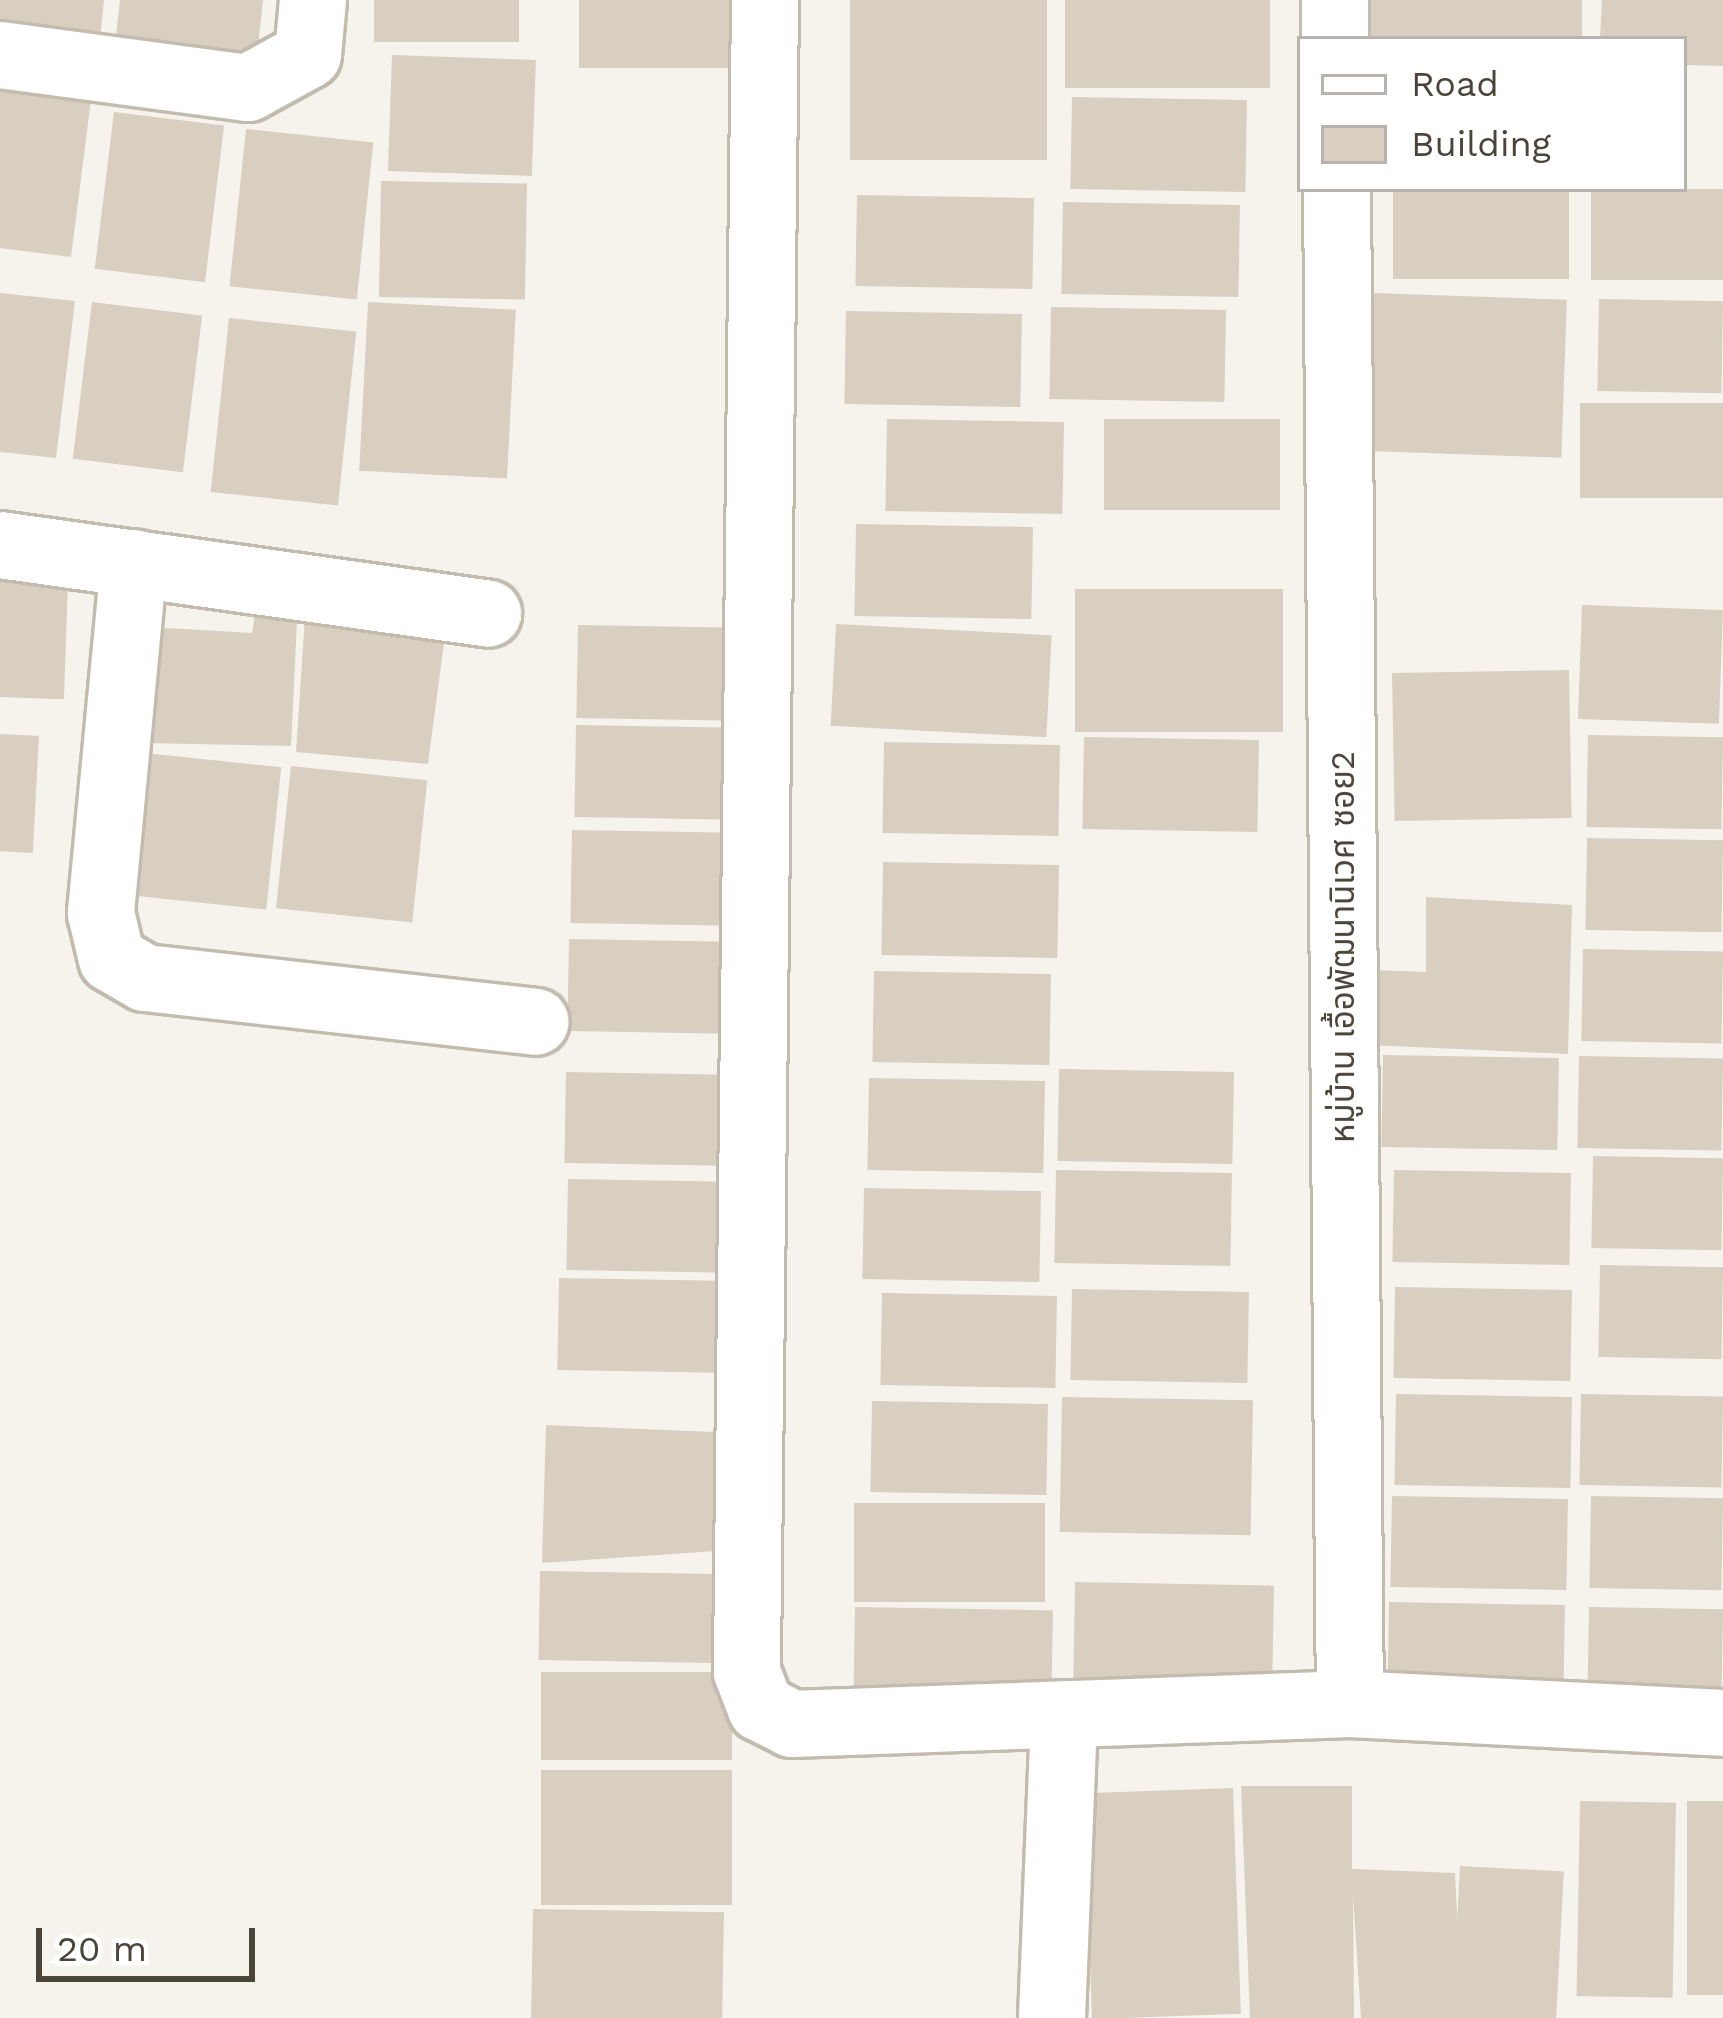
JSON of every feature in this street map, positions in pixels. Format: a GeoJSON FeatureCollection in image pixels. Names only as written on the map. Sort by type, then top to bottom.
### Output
{"type":"FeatureCollection","features":[{"type":"Feature","properties":{"kind":"street"},"geometry":{"type":"LineString","coordinates":[[0,55],[248,88],[308,56],[313,0]]}},
{"type":"Feature","properties":{"kind":"street"},"geometry":{"type":"LineString","coordinates":[[765,0],[747,1672],[761,1708],[792,1724],[1350,1704],[1723,1723]]}},
{"type":"Feature","properties":{"kind":"street"},"geometry":{"type":"LineString","coordinates":[[1335,0],[1335,36]]}},
{"type":"Feature","properties":{"kind":"street","name":"หมู่บ้าน เอื้อพัฒนานิเวศ ซอย2"},"geometry":{"type":"LineString","coordinates":[[1336,192],[1350,1704]]}},
{"type":"Feature","properties":{"kind":"street"},"geometry":{"type":"LineString","coordinates":[[0,545],[488,614]]}},
{"type":"Feature","properties":{"kind":"street"},"geometry":{"type":"LineString","coordinates":[[134,563],[101,913],[112,959],[145,978],[536,1022]]}},
{"type":"Feature","properties":{"kind":"street"},"geometry":{"type":"LineString","coordinates":[[1052,2018],[1064,1714]]}},
{"type":"Feature","properties":{"kind":"building"},"geometry":{"type":"Polygon","coordinates":[[[0,0],[104,0],[99,49],[0,40],[0,0]]]}},
{"type":"Feature","properties":{"kind":"building"},"geometry":{"type":"Polygon","coordinates":[[[120,0],[263,0],[257,58],[115,45],[120,0]]]}},
{"type":"Feature","properties":{"kind":"building"},"geometry":{"type":"Polygon","coordinates":[[[374,0],[519,0],[519,42],[374,42],[374,0]]]}},
{"type":"Feature","properties":{"kind":"building"},"geometry":{"type":"Polygon","coordinates":[[[579,0],[740,0],[740,68],[579,68],[579,0]]]}},
{"type":"Feature","properties":{"kind":"building"},"geometry":{"type":"Polygon","coordinates":[[[850,0],[1047,0],[1047,160],[850,160],[850,0]]]}},
{"type":"Feature","properties":{"kind":"building"},"geometry":{"type":"Polygon","coordinates":[[[1065,0],[1270,0],[1270,88],[1065,88],[1065,0]]]}},
{"type":"Feature","properties":{"kind":"building"},"geometry":{"type":"Polygon","coordinates":[[[1371,0],[1582,0],[1582,36],[1371,36],[1371,0]]]}},
{"type":"Feature","properties":{"kind":"building"},"geometry":{"type":"Polygon","coordinates":[[[1602,0],[1723,0],[1723,66],[1687,65],[1687,36],[1600,36],[1602,0]]]}},
{"type":"Feature","properties":{"kind":"building"},"geometry":{"type":"Polygon","coordinates":[[[392,55],[536,60],[532,176],[388,171],[392,55]]]}},
{"type":"Feature","properties":{"kind":"building"},"geometry":{"type":"Polygon","coordinates":[[[0,89],[91,100],[71,257],[0,248],[0,89]]]}},
{"type":"Feature","properties":{"kind":"building"},"geometry":{"type":"Polygon","coordinates":[[[1072,97],[1247,100],[1245,192],[1070,189],[1072,97]]]}},
{"type":"Feature","properties":{"kind":"building"},"geometry":{"type":"Polygon","coordinates":[[[114,112],[224,126],[205,282],[95,269],[114,112]]]}},
{"type":"Feature","properties":{"kind":"building"},"geometry":{"type":"Polygon","coordinates":[[[246,129],[373,142],[357,300],[229,286],[246,129]]]}},
{"type":"Feature","properties":{"kind":"building"},"geometry":{"type":"Polygon","coordinates":[[[381,181],[527,184],[525,300],[379,297],[381,181]]]}},
{"type":"Feature","properties":{"kind":"building"},"geometry":{"type":"Polygon","coordinates":[[[1723,189],[1723,280],[1591,280],[1591,192],[1723,189]]]}},
{"type":"Feature","properties":{"kind":"building"},"geometry":{"type":"Polygon","coordinates":[[[1393,192],[1569,192],[1569,279],[1393,279],[1393,192]]]}},
{"type":"Feature","properties":{"kind":"building"},"geometry":{"type":"Polygon","coordinates":[[[857,195],[1034,198],[1032,289],[855,286],[857,195]]]}},
{"type":"Feature","properties":{"kind":"building"},"geometry":{"type":"Polygon","coordinates":[[[1063,202],[1240,205],[1238,297],[1061,294],[1063,202]]]}},
{"type":"Feature","properties":{"kind":"building"},"geometry":{"type":"Polygon","coordinates":[[[0,293],[75,301],[56,458],[0,452],[0,293]]]}},
{"type":"Feature","properties":{"kind":"building"},"geometry":{"type":"Polygon","coordinates":[[[1373,293],[1567,300],[1561,458],[1367,451],[1373,293]]]}},
{"type":"Feature","properties":{"kind":"building"},"geometry":{"type":"Polygon","coordinates":[[[1599,299],[1723,301],[1721,393],[1597,391],[1599,299]]]}},
{"type":"Feature","properties":{"kind":"building"},"geometry":{"type":"Polygon","coordinates":[[[92,302],[202,316],[183,472],[73,459],[92,302]]]}},
{"type":"Feature","properties":{"kind":"building"},"geometry":{"type":"Polygon","coordinates":[[[368,302],[516,310],[507,479],[359,471],[368,302]]]}},
{"type":"Feature","properties":{"kind":"building"},"geometry":{"type":"Polygon","coordinates":[[[1051,307],[1226,310],[1224,402],[1049,399],[1051,307]]]}},
{"type":"Feature","properties":{"kind":"building"},"geometry":{"type":"Polygon","coordinates":[[[846,311],[1022,314],[1020,407],[844,404],[846,311]]]}},
{"type":"Feature","properties":{"kind":"building"},"geometry":{"type":"Polygon","coordinates":[[[229,318],[356,331],[338,505],[211,492],[229,318]]]}},
{"type":"Feature","properties":{"kind":"building"},"geometry":{"type":"Polygon","coordinates":[[[1580,403],[1723,403],[1723,498],[1580,498],[1580,403]]]}},
{"type":"Feature","properties":{"kind":"building"},"geometry":{"type":"Polygon","coordinates":[[[887,419],[1064,422],[1062,514],[885,511],[887,419]]]}},
{"type":"Feature","properties":{"kind":"building"},"geometry":{"type":"Polygon","coordinates":[[[1104,419],[1280,419],[1280,510],[1104,510],[1104,419]]]}},
{"type":"Feature","properties":{"kind":"building"},"geometry":{"type":"Polygon","coordinates":[[[856,524],[1033,527],[1031,619],[854,616],[856,524]]]}},
{"type":"Feature","properties":{"kind":"building"},"geometry":{"type":"Polygon","coordinates":[[[0,581],[68,583],[64,699],[0,697],[0,581]]]}},
{"type":"Feature","properties":{"kind":"building"},"geometry":{"type":"Polygon","coordinates":[[[1075,589],[1283,589],[1283,732],[1075,732],[1075,589]]]}},
{"type":"Feature","properties":{"kind":"building"},"geometry":{"type":"Polygon","coordinates":[[[259,591],[298,600],[291,746],[145,743],[149,627],[252,633],[259,591]]]}},
{"type":"Feature","properties":{"kind":"building"},"geometry":{"type":"Polygon","coordinates":[[[306,602],[446,628],[428,764],[296,752],[306,602]]]}},
{"type":"Feature","properties":{"kind":"building"},"geometry":{"type":"Polygon","coordinates":[[[1582,605],[1723,610],[1719,724],[1578,719],[1582,605]]]}},
{"type":"Feature","properties":{"kind":"building"},"geometry":{"type":"Polygon","coordinates":[[[836,624],[1052,635],[1046,737],[831,726],[836,624]]]}},
{"type":"Feature","properties":{"kind":"building"},"geometry":{"type":"Polygon","coordinates":[[[578,625],[755,628],[753,721],[576,718],[578,625]]]}},
{"type":"Feature","properties":{"kind":"building"},"geometry":{"type":"Polygon","coordinates":[[[1569,670],[1572,818],[1395,821],[1392,673],[1569,670]]]}},
{"type":"Feature","properties":{"kind":"building"},"geometry":{"type":"Polygon","coordinates":[[[576,725],[752,728],[750,820],[574,817],[576,725]]]}},
{"type":"Feature","properties":{"kind":"building"},"geometry":{"type":"Polygon","coordinates":[[[0,734],[39,736],[33,853],[0,851],[0,734]]]}},
{"type":"Feature","properties":{"kind":"building"},"geometry":{"type":"Polygon","coordinates":[[[1588,735],[1723,737],[1721,829],[1586,827],[1588,735]]]}},
{"type":"Feature","properties":{"kind":"building"},"geometry":{"type":"Polygon","coordinates":[[[1084,737],[1259,740],[1257,832],[1082,829],[1084,737]]]}},
{"type":"Feature","properties":{"kind":"building"},"geometry":{"type":"Polygon","coordinates":[[[884,742],[1060,745],[1058,836],[882,833],[884,742]]]}},
{"type":"Feature","properties":{"kind":"building"},"geometry":{"type":"Polygon","coordinates":[[[145,753],[281,767],[266,910],[130,895],[145,753]]]}},
{"type":"Feature","properties":{"kind":"building"},"geometry":{"type":"Polygon","coordinates":[[[291,766],[427,780],[412,923],[276,908],[291,766]]]}},
{"type":"Feature","properties":{"kind":"building"},"geometry":{"type":"Polygon","coordinates":[[[572,830],[748,833],[746,926],[570,923],[572,830]]]}},
{"type":"Feature","properties":{"kind":"building"},"geometry":{"type":"Polygon","coordinates":[[[1587,838],[1723,840],[1721,932],[1585,930],[1587,838]]]}},
{"type":"Feature","properties":{"kind":"building"},"geometry":{"type":"Polygon","coordinates":[[[883,862],[1059,865],[1057,958],[881,955],[883,862]]]}},
{"type":"Feature","properties":{"kind":"building"},"geometry":{"type":"Polygon","coordinates":[[[1426,897],[1572,905],[1568,1054],[1368,1045],[1375,970],[1426,972],[1426,897]]]}},
{"type":"Feature","properties":{"kind":"building"},"geometry":{"type":"Polygon","coordinates":[[[569,939],[745,942],[743,1034],[567,1031],[569,939]]]}},
{"type":"Feature","properties":{"kind":"building"},"geometry":{"type":"Polygon","coordinates":[[[1583,949],[1723,951],[1721,1043],[1581,1041],[1583,949]]]}},
{"type":"Feature","properties":{"kind":"building"},"geometry":{"type":"Polygon","coordinates":[[[874,971],[1051,974],[1049,1065],[872,1062],[874,971]]]}},
{"type":"Feature","properties":{"kind":"building"},"geometry":{"type":"Polygon","coordinates":[[[1383,1055],[1559,1058],[1557,1150],[1381,1147],[1383,1055]]]}},
{"type":"Feature","properties":{"kind":"building"},"geometry":{"type":"Polygon","coordinates":[[[1579,1056],[1723,1059],[1721,1150],[1577,1148],[1579,1056]]]}},
{"type":"Feature","properties":{"kind":"building"},"geometry":{"type":"Polygon","coordinates":[[[1059,1069],[1234,1072],[1232,1164],[1057,1161],[1059,1069]]]}},
{"type":"Feature","properties":{"kind":"building"},"geometry":{"type":"Polygon","coordinates":[[[566,1072],[742,1075],[740,1166],[564,1163],[566,1072]]]}},
{"type":"Feature","properties":{"kind":"building"},"geometry":{"type":"Polygon","coordinates":[[[869,1078],[1045,1081],[1043,1173],[867,1170],[869,1078]]]}},
{"type":"Feature","properties":{"kind":"building"},"geometry":{"type":"Polygon","coordinates":[[[1593,1156],[1723,1158],[1721,1250],[1591,1248],[1593,1156]]]}},
{"type":"Feature","properties":{"kind":"building"},"geometry":{"type":"Polygon","coordinates":[[[1056,1170],[1232,1173],[1230,1266],[1054,1263],[1056,1170]]]}},
{"type":"Feature","properties":{"kind":"building"},"geometry":{"type":"Polygon","coordinates":[[[1394,1170],[1571,1173],[1569,1265],[1392,1262],[1394,1170]]]}},
{"type":"Feature","properties":{"kind":"building"},"geometry":{"type":"Polygon","coordinates":[[[568,1179],[745,1182],[743,1273],[566,1270],[568,1179]]]}},
{"type":"Feature","properties":{"kind":"building"},"geometry":{"type":"Polygon","coordinates":[[[864,1188],[1041,1191],[1039,1282],[862,1279],[864,1188]]]}},
{"type":"Feature","properties":{"kind":"building"},"geometry":{"type":"Polygon","coordinates":[[[1600,1265],[1723,1267],[1721,1359],[1598,1357],[1600,1265]]]}},
{"type":"Feature","properties":{"kind":"building"},"geometry":{"type":"Polygon","coordinates":[[[559,1278],[734,1281],[732,1373],[557,1370],[559,1278]]]}},
{"type":"Feature","properties":{"kind":"building"},"geometry":{"type":"Polygon","coordinates":[[[1395,1287],[1572,1290],[1570,1381],[1393,1378],[1395,1287]]]}},
{"type":"Feature","properties":{"kind":"building"},"geometry":{"type":"Polygon","coordinates":[[[1072,1289],[1249,1292],[1247,1383],[1070,1380],[1072,1289]]]}},
{"type":"Feature","properties":{"kind":"building"},"geometry":{"type":"Polygon","coordinates":[[[882,1293],[1057,1296],[1055,1388],[880,1385],[882,1293]]]}},
{"type":"Feature","properties":{"kind":"building"},"geometry":{"type":"Polygon","coordinates":[[[1396,1394],[1572,1397],[1570,1488],[1394,1485],[1396,1394]]]}},
{"type":"Feature","properties":{"kind":"building"},"geometry":{"type":"Polygon","coordinates":[[[1581,1394],[1723,1396],[1721,1487],[1579,1485],[1581,1394]]]}},
{"type":"Feature","properties":{"kind":"building"},"geometry":{"type":"Polygon","coordinates":[[[1062,1397],[1253,1400],[1251,1535],[1060,1532],[1062,1397]]]}},
{"type":"Feature","properties":{"kind":"building"},"geometry":{"type":"Polygon","coordinates":[[[872,1401],[1048,1404],[1046,1495],[870,1492],[872,1401]]]}},
{"type":"Feature","properties":{"kind":"building"},"geometry":{"type":"Polygon","coordinates":[[[546,1425],[737,1433],[730,1550],[542,1563],[546,1425]]]}},
{"type":"Feature","properties":{"kind":"building"},"geometry":{"type":"Polygon","coordinates":[[[1392,1496],[1568,1499],[1566,1590],[1390,1587],[1392,1496]]]}},
{"type":"Feature","properties":{"kind":"building"},"geometry":{"type":"Polygon","coordinates":[[[1591,1496],[1723,1498],[1721,1590],[1589,1588],[1591,1496]]]}},
{"type":"Feature","properties":{"kind":"building"},"geometry":{"type":"Polygon","coordinates":[[[854,1503],[1045,1503],[1045,1602],[854,1602],[854,1503]]]}},
{"type":"Feature","properties":{"kind":"building"},"geometry":{"type":"Polygon","coordinates":[[[540,1571],[731,1574],[729,1663],[538,1660],[540,1571]]]}},
{"type":"Feature","properties":{"kind":"building"},"geometry":{"type":"Polygon","coordinates":[[[1075,1582],[1274,1585],[1272,1684],[1073,1681],[1075,1582]]]}},
{"type":"Feature","properties":{"kind":"building"},"geometry":{"type":"Polygon","coordinates":[[[1389,1602],[1565,1605],[1563,1697],[1387,1694],[1389,1602]]]}},
{"type":"Feature","properties":{"kind":"building"},"geometry":{"type":"Polygon","coordinates":[[[855,1607],[1053,1610],[1051,1709],[853,1706],[855,1607]]]}},
{"type":"Feature","properties":{"kind":"building"},"geometry":{"type":"Polygon","coordinates":[[[1589,1607],[1723,1609],[1721,1702],[1587,1700],[1589,1607]]]}},
{"type":"Feature","properties":{"kind":"building"},"geometry":{"type":"Polygon","coordinates":[[[541,1672],[732,1672],[732,1760],[541,1760],[541,1672]]]}},
{"type":"Feature","properties":{"kind":"building"},"geometry":{"type":"Polygon","coordinates":[[[541,1770],[732,1770],[732,1905],[541,1905],[541,1770]]]}},
{"type":"Feature","properties":{"kind":"building"},"geometry":{"type":"Polygon","coordinates":[[[1241,1786],[1352,1786],[1352,1869],[1455,1873],[1462,2018],[1361,2018],[1353,1894],[1354,2018],[1250,2018],[1241,1786]]]}},
{"type":"Feature","properties":{"kind":"building"},"geometry":{"type":"Polygon","coordinates":[[[1233,1788],[1241,2014],[1092,2018],[1084,1793],[1233,1788]]]}},
{"type":"Feature","properties":{"kind":"building"},"geometry":{"type":"Polygon","coordinates":[[[1580,1801],[1676,1803],[1673,1998],[1577,1996],[1580,1801]]]}},
{"type":"Feature","properties":{"kind":"building"},"geometry":{"type":"Polygon","coordinates":[[[1687,1801],[1723,1801],[1723,1995],[1687,1995],[1687,1801]]]}},
{"type":"Feature","properties":{"kind":"building"},"geometry":{"type":"Polygon","coordinates":[[[1460,1866],[1564,1871],[1556,2018],[1452,2018],[1460,1866]]]}},
{"type":"Feature","properties":{"kind":"building"},"geometry":{"type":"Polygon","coordinates":[[[533,1909],[724,1912],[722,2018],[531,2018],[533,1909]]]}}]}
